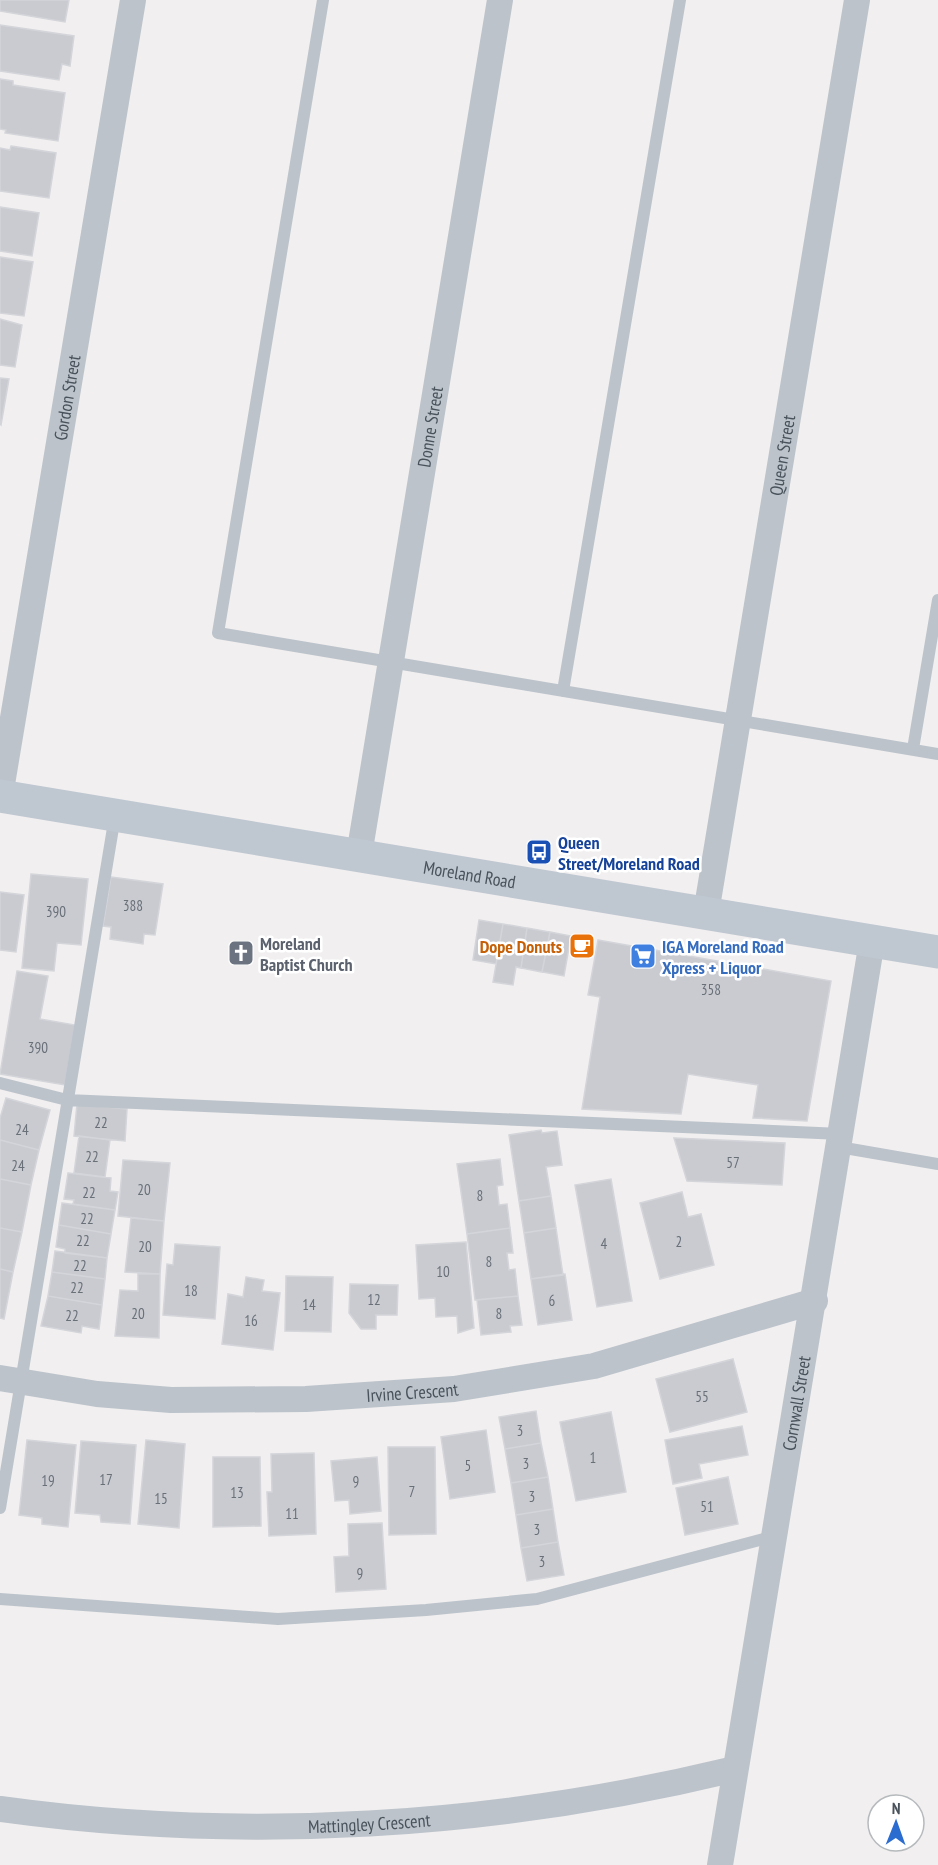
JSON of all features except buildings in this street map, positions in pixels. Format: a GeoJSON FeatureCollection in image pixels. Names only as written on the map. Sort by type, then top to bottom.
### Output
{"type":"FeatureCollection","features":[{"type":"Feature","properties":{"kind":"main road","name":"Moreland Road"},"geometry":{"type":"LineString","coordinates":[[0,796],[938,952]]}},
{"type":"Feature","properties":{"kind":"street","name":"Gordon Street"},"geometry":{"type":"LineString","coordinates":[[0,796],[132,0]]}},
{"type":"Feature","properties":{"kind":"street","name":"Donne Street"},"geometry":{"type":"LineString","coordinates":[[359,855],[500,0]]}},
{"type":"Feature","properties":{"kind":"street","name":"Queen Street"},"geometry":{"type":"LineString","coordinates":[[706,912],[857,0]]}},
{"type":"Feature","properties":{"kind":"street","name":"Cornwall Street"},"geometry":{"type":"LineString","coordinates":[[720,1865],[815,1301],[872,941]]}},
{"type":"Feature","properties":{"kind":"street","name":"Irvine Crescent"},"geometry":{"type":"LineString","coordinates":[[10,1381],[97,1394],[219,1401],[371,1396],[454,1389],[594,1366],[815,1301]]}},
{"type":"Feature","properties":{"kind":"street","name":"Mattingley Crescent"},"geometry":{"type":"LineString","coordinates":[[0,1809],[181,1825],[334,1826],[540,1808],[624,1794],[735,1769]]}},
{"type":"Feature","properties":{"kind":"lane"},"geometry":{"type":"LineString","coordinates":[[323,0],[218,633],[938,754]]}},
{"type":"Feature","properties":{"kind":"lane"},"geometry":{"type":"LineString","coordinates":[[563,691],[680,0]]}},
{"type":"Feature","properties":{"kind":"lane"},"geometry":{"type":"LineString","coordinates":[[913,749],[938,600]]}},
{"type":"Feature","properties":{"kind":"lane"},"geometry":{"type":"LineString","coordinates":[[0,1508],[10,1381],[67,1100],[115,815]]}},
{"type":"Feature","properties":{"kind":"lane"},"geometry":{"type":"LineString","coordinates":[[0,1083],[67,1100],[840,1140],[938,1164]]}},
{"type":"Feature","properties":{"kind":"lane"},"geometry":{"type":"LineString","coordinates":[[0,1599],[278,1619],[426,1610],[537,1599],[775,1536]]}},
{"type":"Feature","properties":{"kind":"place","name":"Queen Street/Moreland Road"},"geometry":{"type":"Point","coordinates":[539,852]}},
{"type":"Feature","properties":{"kind":"place","name":"Dope Donuts"},"geometry":{"type":"Point","coordinates":[582,946]}},
{"type":"Feature","properties":{"kind":"place","name":"Moreland Baptist Church"},"geometry":{"type":"Point","coordinates":[241,953]}},
{"type":"Feature","properties":{"kind":"place","name":"IGA Moreland Road Xpress + Liquor"},"geometry":{"type":"Point","coordinates":[643,956]}}]}
